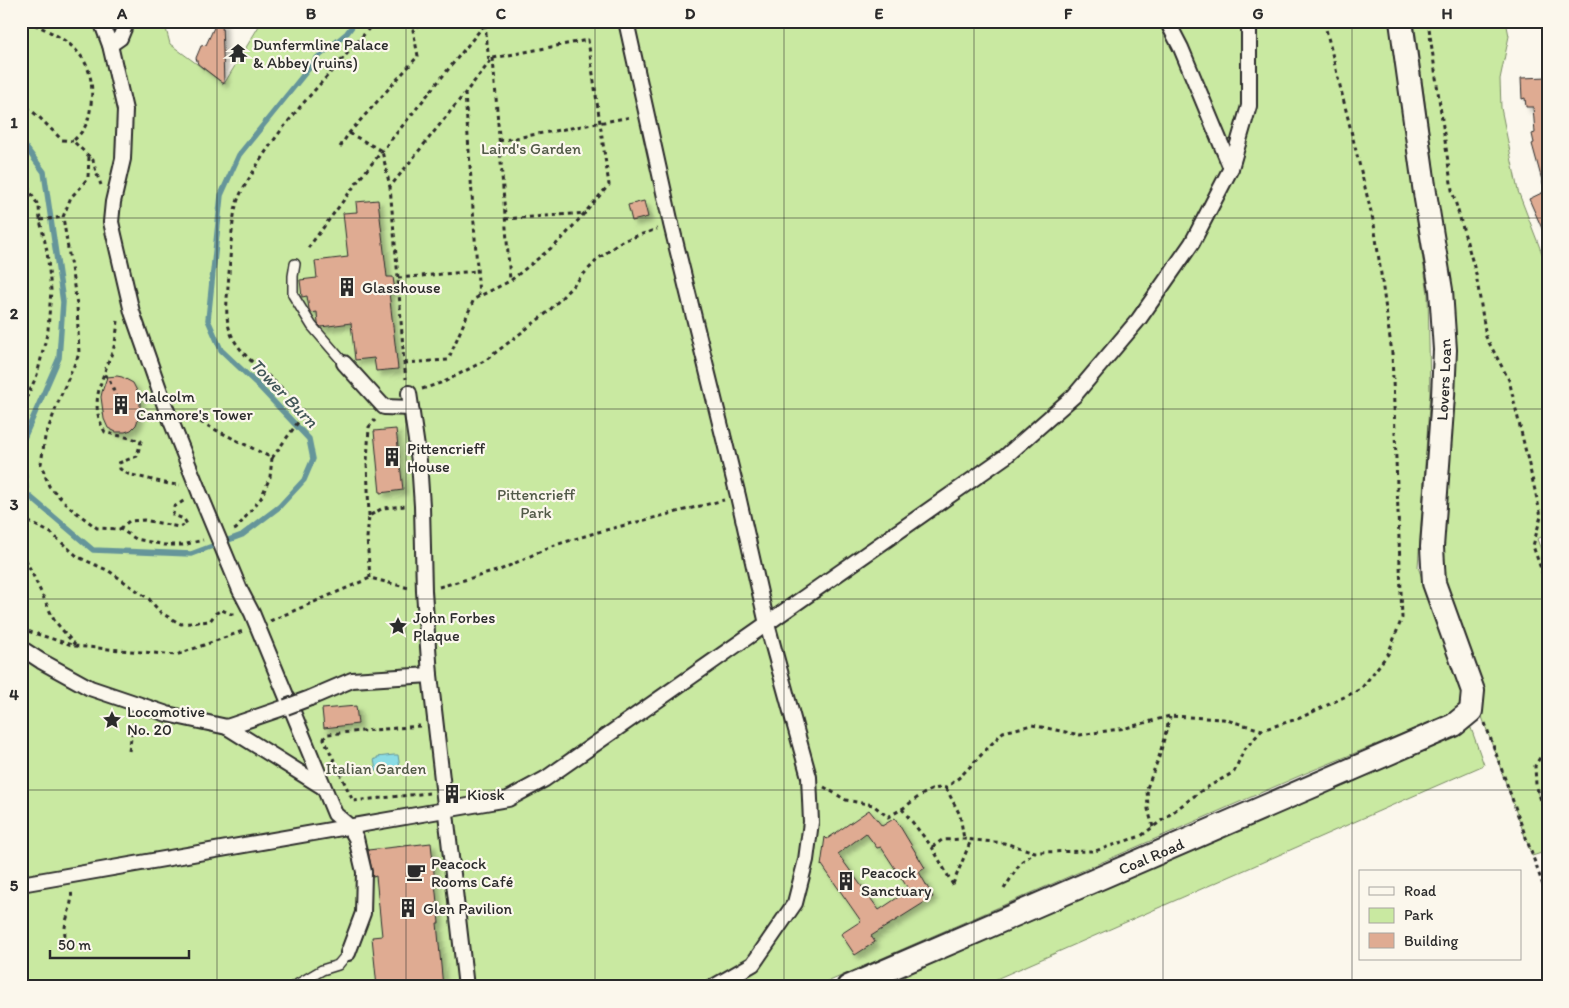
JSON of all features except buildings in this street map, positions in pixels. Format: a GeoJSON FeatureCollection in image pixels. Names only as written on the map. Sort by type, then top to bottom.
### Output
{"type":"FeatureCollection","features":[{"type":"Feature","properties":{"kind":"street"},"geometry":{"type":"LineString","coordinates":[[101,21],[110,46],[126,110],[123,159],[113,202],[111,222],[132,312],[165,406],[197,487],[240,590],[255,620],[323,787],[335,814],[349,826],[356,838],[364,872],[363,912],[348,953]]}},
{"type":"Feature","properties":{"kind":"street"},"geometry":{"type":"LineString","coordinates":[[110,46],[120,38],[127,21]]}},
{"type":"Feature","properties":{"kind":"street"},"geometry":{"type":"LineString","coordinates":[[626,21],[671,224],[768,624],[808,777],[811,822],[806,860],[795,903],[752,964],[713,987]]}},
{"type":"Feature","properties":{"kind":"street"},"geometry":{"type":"LineString","coordinates":[[1167,21],[1181,48],[1231,168]]}},
{"type":"Feature","properties":{"kind":"street"},"geometry":{"type":"LineString","coordinates":[[21,884],[497,802],[517,796],[545,779],[768,624],[1006,456],[1074,396],[1139,319],[1192,243],[1231,168],[1249,106],[1249,21]]}},
{"type":"Feature","properties":{"kind":"street","name":"Lovers Loan"},"geometry":{"type":"LineString","coordinates":[[1401,21],[1425,194],[1441,290],[1445,350],[1432,547],[1434,583],[1473,691]]}},
{"type":"Feature","properties":{"kind":"street"},"geometry":{"type":"LineString","coordinates":[[344,363],[384,407],[411,408]]}},
{"type":"Feature","properties":{"kind":"street"},"geometry":{"type":"LineString","coordinates":[[409,393],[419,461],[424,591],[430,675],[466,987]]}},
{"type":"Feature","properties":{"kind":"street"},"geometry":{"type":"LineString","coordinates":[[21,648],[90,688],[167,714],[227,727],[323,787]]}},
{"type":"Feature","properties":{"kind":"street"},"geometry":{"type":"LineString","coordinates":[[227,727],[310,698],[352,680],[430,675]]}},
{"type":"Feature","properties":{"kind":"street","name":"Coal Road"},"geometry":{"type":"LineString","coordinates":[[848,987],[1454,725],[1471,711],[1473,691]]}},
{"type":"Feature","properties":{"kind":"lane"},"geometry":{"type":"LineString","coordinates":[[295,264],[293,295],[312,326],[344,363]]}},
{"type":"Feature","properties":{"kind":"lane"},"geometry":{"type":"LineString","coordinates":[[293,987],[322,970],[338,965],[348,953]]}},
{"type":"Feature","properties":{"kind":"path"},"geometry":{"type":"LineString","coordinates":[[21,102],[62,140],[73,140],[83,132],[89,118],[93,90],[89,69],[82,56],[70,44],[53,33],[27,21]]}},
{"type":"Feature","properties":{"kind":"path"},"geometry":{"type":"LineString","coordinates":[[272,458],[304,414],[277,384],[243,352],[233,337],[227,320],[234,223],[238,198],[262,156],[281,130],[375,21]]}},
{"type":"Feature","properties":{"kind":"path"},"geometry":{"type":"LineString","coordinates":[[340,147],[349,134],[418,56],[413,30],[424,21]]}},
{"type":"Feature","properties":{"kind":"path"},"geometry":{"type":"LineString","coordinates":[[308,248],[361,177],[484,24],[492,21]]}},
{"type":"Feature","properties":{"kind":"path"},"geometry":{"type":"LineString","coordinates":[[932,847],[942,840],[964,839],[1004,842],[1035,852],[1095,851],[1141,836],[1201,790],[1234,772],[1244,750],[1262,730],[1300,718],[1361,689],[1388,654],[1402,618],[1392,353],[1374,224],[1324,21]]}},
{"type":"Feature","properties":{"kind":"path"},"geometry":{"type":"LineString","coordinates":[[1428,21],[1452,190],[1476,274],[1486,337],[1509,380],[1541,516],[1533,546],[1548,589]]}},
{"type":"Feature","properties":{"kind":"path"},"geometry":{"type":"LineString","coordinates":[[484,24],[489,63]]}},
{"type":"Feature","properties":{"kind":"path"},"geometry":{"type":"LineString","coordinates":[[390,187],[492,58],[588,40],[609,185],[560,240],[510,281],[474,299],[448,360],[404,363]]}},
{"type":"Feature","properties":{"kind":"path"},"geometry":{"type":"LineString","coordinates":[[492,58],[510,281]]}},
{"type":"Feature","properties":{"kind":"path"},"geometry":{"type":"LineString","coordinates":[[465,93],[479,296]]}},
{"type":"Feature","properties":{"kind":"path"},"geometry":{"type":"LineString","coordinates":[[499,141],[647,114]]}},
{"type":"Feature","properties":{"kind":"path"},"geometry":{"type":"LineString","coordinates":[[349,134],[382,151]]}},
{"type":"Feature","properties":{"kind":"path"},"geometry":{"type":"LineString","coordinates":[[73,140],[89,157],[88,177],[70,197],[63,217],[77,305],[79,354],[45,437],[41,464],[49,486],[69,507],[97,528],[120,529],[129,521],[144,520],[180,527],[187,524],[184,519],[174,515],[174,507],[195,494],[197,487],[169,484],[128,474],[120,469],[119,463],[137,456],[141,441],[105,432],[99,423],[97,393],[104,376],[108,377],[120,406]]}},
{"type":"Feature","properties":{"kind":"path"},"geometry":{"type":"LineString","coordinates":[[382,151],[390,187],[404,363],[409,393],[444,382],[486,360],[548,312],[598,259],[622,241],[671,224]]}},
{"type":"Feature","properties":{"kind":"path"},"geometry":{"type":"LineString","coordinates":[[21,184],[26,184],[39,207],[47,250],[51,290],[48,330],[37,375],[21,410]]}},
{"type":"Feature","properties":{"kind":"path"},"geometry":{"type":"LineString","coordinates":[[505,219],[586,213]]}},
{"type":"Feature","properties":{"kind":"path"},"geometry":{"type":"LineString","coordinates":[[40,220],[63,217]]}},
{"type":"Feature","properties":{"kind":"path"},"geometry":{"type":"LineString","coordinates":[[398,278],[477,271]]}},
{"type":"Feature","properties":{"kind":"path"},"geometry":{"type":"LineString","coordinates":[[165,406],[264,453]]}},
{"type":"Feature","properties":{"kind":"path"},"geometry":{"type":"LineString","coordinates":[[370,578],[367,538],[369,516],[367,462],[369,427],[384,407]]}},
{"type":"Feature","properties":{"kind":"path"},"geometry":{"type":"LineString","coordinates":[[21,629],[76,646],[176,656],[255,620],[370,578],[424,591],[500,570],[552,546],[598,532],[738,496]]}},
{"type":"Feature","properties":{"kind":"path"},"geometry":{"type":"LineString","coordinates":[[369,516],[383,508],[422,506]]}},
{"type":"Feature","properties":{"kind":"path"},"geometry":{"type":"LineString","coordinates":[[21,518],[51,534],[78,557],[109,571],[149,599],[161,612],[181,624],[210,621],[216,613],[222,610],[255,620]]}},
{"type":"Feature","properties":{"kind":"path"},"geometry":{"type":"LineString","coordinates":[[21,544],[25,558],[54,620],[76,646]]}},
{"type":"Feature","properties":{"kind":"path"},"geometry":{"type":"LineString","coordinates":[[1473,691],[1548,899]]}},
{"type":"Feature","properties":{"kind":"path"},"geometry":{"type":"LineString","coordinates":[[129,751],[137,704]]}},
{"type":"Feature","properties":{"kind":"path"},"geometry":{"type":"LineString","coordinates":[[808,777],[846,800],[873,805],[888,817],[938,787],[946,788],[961,776],[1003,732],[1032,724],[1080,734],[1126,728],[1170,716],[1223,718],[1262,730]]}},
{"type":"Feature","properties":{"kind":"path"},"geometry":{"type":"LineString","coordinates":[[1153,827],[1148,809],[1147,788],[1160,757],[1170,716]]}},
{"type":"Feature","properties":{"kind":"path"},"geometry":{"type":"LineString","coordinates":[[325,737],[328,734],[435,725]]}},
{"type":"Feature","properties":{"kind":"path"},"geometry":{"type":"LineString","coordinates":[[320,735],[325,737]]}},
{"type":"Feature","properties":{"kind":"path"},"geometry":{"type":"LineString","coordinates":[[325,737],[325,741],[353,801],[443,791]]}},
{"type":"Feature","properties":{"kind":"path"},"geometry":{"type":"LineString","coordinates":[[1548,744],[1536,766],[1536,785],[1548,822]]}},
{"type":"Feature","properties":{"kind":"path"},"geometry":{"type":"LineString","coordinates":[[946,788],[960,816],[964,839]]}},
{"type":"Feature","properties":{"kind":"path"},"geometry":{"type":"LineString","coordinates":[[902,809],[932,847],[953,884],[971,840]]}},
{"type":"Feature","properties":{"kind":"path"},"geometry":{"type":"LineString","coordinates":[[1004,889],[1021,862],[1035,852]]}},
{"type":"Feature","properties":{"kind":"path"},"geometry":{"type":"LineString","coordinates":[[65,877],[69,881],[72,896],[64,927],[65,936]]}},
{"type":"Feature","properties":{"kind":"green space","name":"Pittencrieff Park"},"geometry":{"type":"Polygon","coordinates":[[[21,21],[164,21],[170,44],[224,84],[262,21],[1390,21],[1428,294],[1430,392],[1418,567],[1464,695],[1461,705],[1451,714],[1306,773],[816,987],[21,987],[21,21]]]}},
{"type":"Feature","properties":{"kind":"green space"},"geometry":{"type":"Polygon","coordinates":[[[1414,21],[1506,21],[1509,36],[1500,79],[1501,108],[1518,191],[1548,269],[1548,534],[1537,539],[1548,568],[1548,787],[1544,797],[1537,788],[1548,822],[1548,851],[1532,856],[1434,583],[1455,384],[1455,354],[1450,288],[1414,21]]]}},
{"type":"Feature","properties":{"kind":"green space"},"geometry":{"type":"Polygon","coordinates":[[[1471,728],[1484,765],[978,987],[873,987],[1463,729],[1471,728]]]}},
{"type":"Feature","properties":{"kind":"water"},"geometry":{"type":"Polygon","coordinates":[[[398,755],[400,768],[396,768],[397,770],[376,771],[374,759],[398,755]]]}},
{"type":"Feature","properties":{"kind":"waterway","name":"Tower Burn"},"geometry":{"type":"LineString","coordinates":[[21,141],[44,172],[63,302],[59,358],[21,445],[27,494],[93,550],[191,554],[242,535],[279,507],[304,480],[313,459],[309,439],[257,384],[221,350],[208,320],[221,195],[239,155],[318,57],[347,33],[356,21]]}},
{"type":"Feature","properties":{"kind":"place","name":"Dunfermline Palace & Abbey (ruins)"},"geometry":{"type":"Point","coordinates":[238,53]}},
{"type":"Feature","properties":{"kind":"place","name":"Glasshouse"},"geometry":{"type":"Point","coordinates":[347,287]}},
{"type":"Feature","properties":{"kind":"place","name":"Malcolm Canmore's Tower"},"geometry":{"type":"Point","coordinates":[121,405]}},
{"type":"Feature","properties":{"kind":"place","name":"Pittencrieff House"},"geometry":{"type":"Point","coordinates":[392,457]}},
{"type":"Feature","properties":{"kind":"place","name":"John Forbes Plaque"},"geometry":{"type":"Point","coordinates":[398,626]}},
{"type":"Feature","properties":{"kind":"place","name":"Locomotive No. 20"},"geometry":{"type":"Point","coordinates":[112,720]}},
{"type":"Feature","properties":{"kind":"place","name":"Kiosk"},"geometry":{"type":"Point","coordinates":[452,794]}},
{"type":"Feature","properties":{"kind":"place","name":"Peacock Rooms Café"},"geometry":{"type":"Point","coordinates":[416,872]}},
{"type":"Feature","properties":{"kind":"place","name":"Peacock Sanctuary"},"geometry":{"type":"Point","coordinates":[846,881]}},
{"type":"Feature","properties":{"kind":"place","name":"Glen Pavilion"},"geometry":{"type":"Point","coordinates":[408,908]}},
{"type":"Feature","properties":{"kind":"park label","name":"Laird's Garden"},"geometry":{"type":"Point","coordinates":[531,148]}},
{"type":"Feature","properties":{"kind":"park label","name":"Italian Garden"},"geometry":{"type":"Point","coordinates":[376,768]}}]}
